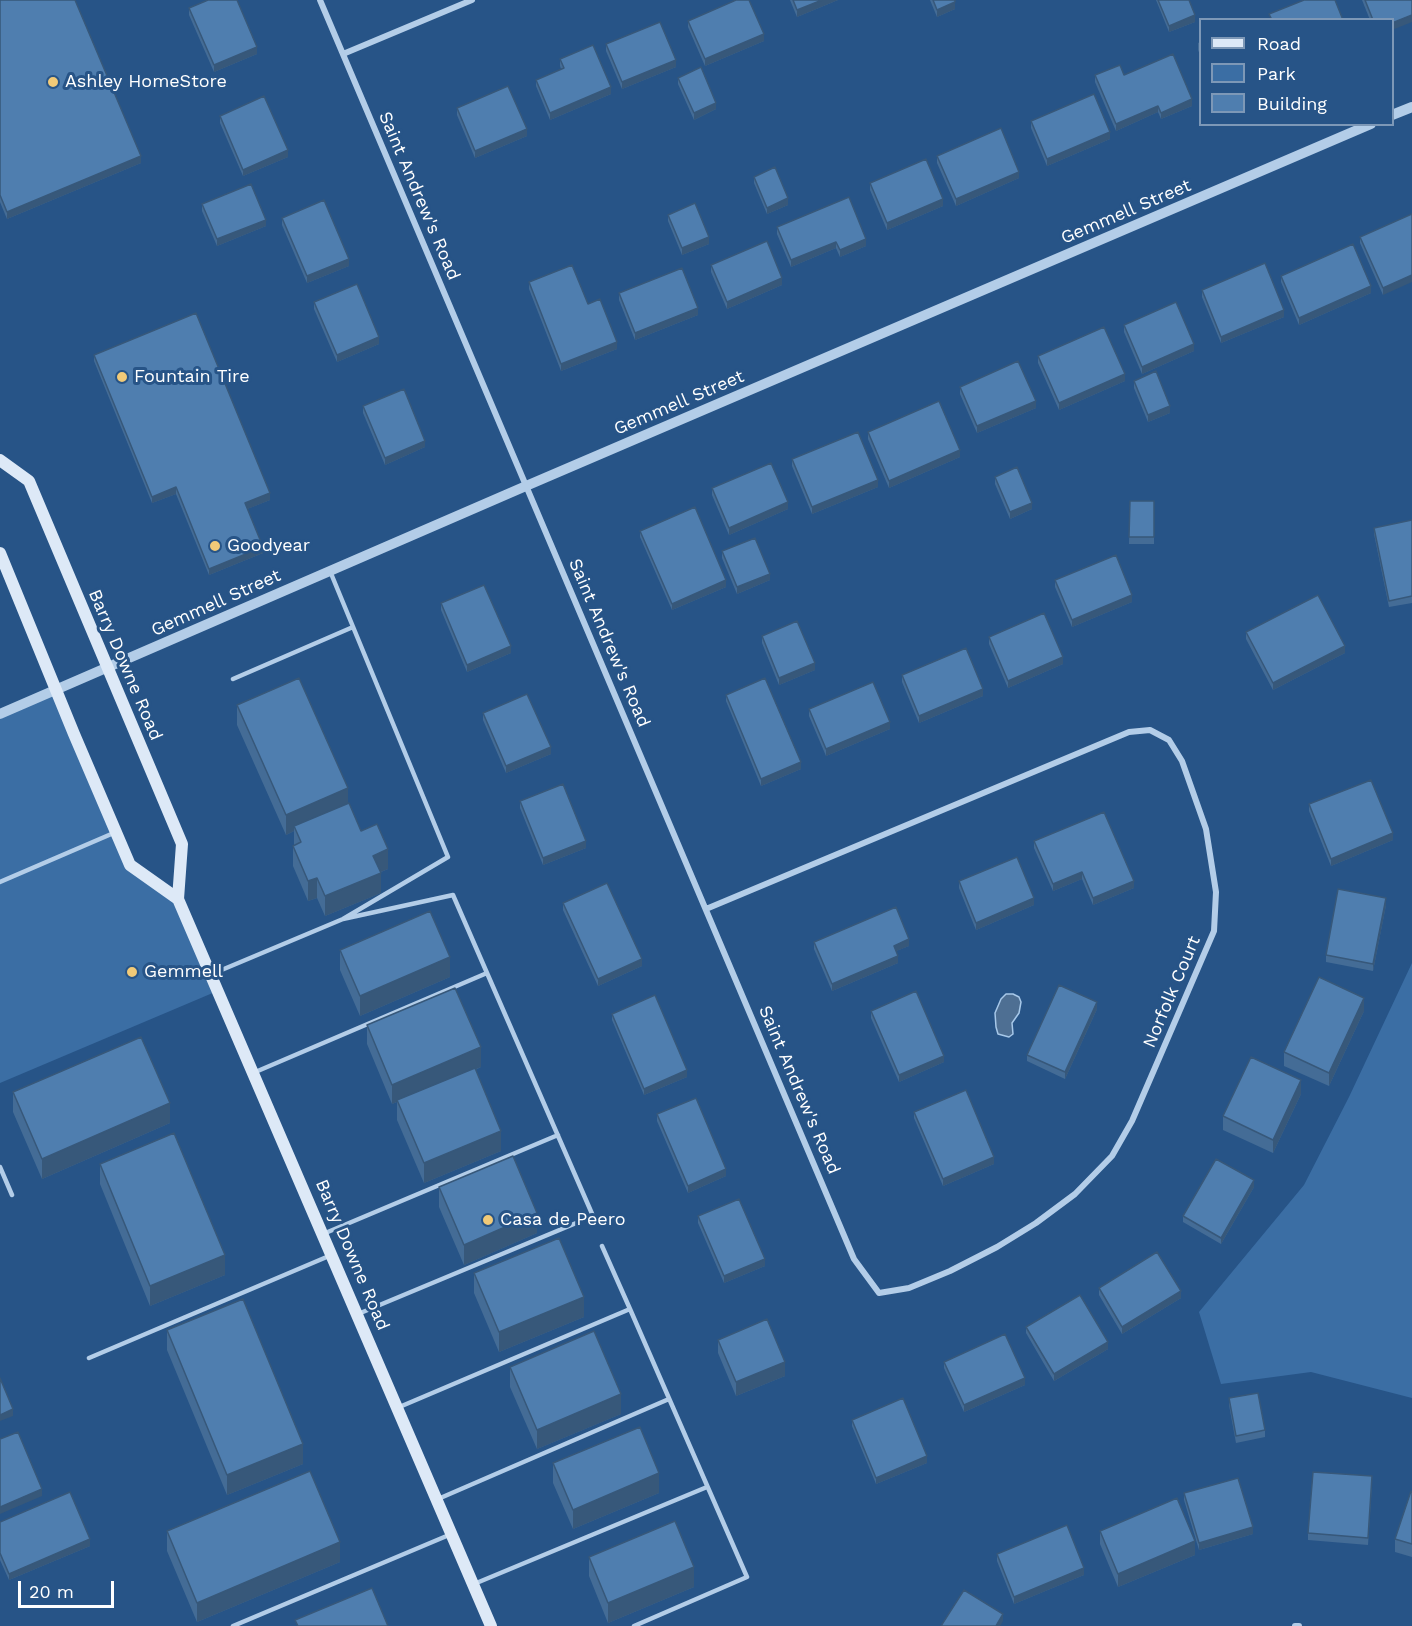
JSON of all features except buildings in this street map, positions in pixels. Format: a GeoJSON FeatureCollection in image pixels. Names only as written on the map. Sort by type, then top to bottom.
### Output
{"type":"FeatureCollection","features":[{"type":"Feature","properties":{"kind":"main road","name":"Barry Downe Road"},"geometry":{"type":"LineString","coordinates":[[0,460],[29,481],[182,844],[178,899],[491,1626]]}},
{"type":"Feature","properties":{"kind":"main road"},"geometry":{"type":"LineString","coordinates":[[0,554],[130,865],[178,899]]}},
{"type":"Feature","properties":{"kind":"street","name":"Saint Andrew's Road"},"geometry":{"type":"LineString","coordinates":[[320,0],[854,1259],[879,1293]]}},
{"type":"Feature","properties":{"kind":"street"},"geometry":{"type":"LineString","coordinates":[[343,54],[472,0]]}},
{"type":"Feature","properties":{"kind":"street"},"geometry":{"type":"LineString","coordinates":[[1394,115],[1412,107]]}},
{"type":"Feature","properties":{"kind":"street","name":"Gemmell Street"},"geometry":{"type":"LineString","coordinates":[[0,714],[1366,126]]}},
{"type":"Feature","properties":{"kind":"street","name":"Norfolk Court"},"geometry":{"type":"LineString","coordinates":[[706,909],[1129,732],[1150,730],[1169,740],[1182,760],[1206,828],[1216,892],[1214,931],[1132,1121],[1112,1155],[1101,1167],[1075,1194],[1036,1223],[998,1247],[950,1271],[909,1288],[879,1293]]}},
{"type":"Feature","properties":{"kind":"lane"},"geometry":{"type":"LineString","coordinates":[[211,975],[343,919],[448,857],[330,571]]}},
{"type":"Feature","properties":{"kind":"lane"},"geometry":{"type":"LineString","coordinates":[[233,679],[353,627]]}},
{"type":"Feature","properties":{"kind":"lane"},"geometry":{"type":"LineString","coordinates":[[0,882],[116,832]]}},
{"type":"Feature","properties":{"kind":"lane"},"geometry":{"type":"LineString","coordinates":[[343,919],[453,895],[593,1216],[358,1315]]}},
{"type":"Feature","properties":{"kind":"lane"},"geometry":{"type":"LineString","coordinates":[[253,1073],[487,973]]}},
{"type":"Feature","properties":{"kind":"lane"},"geometry":{"type":"LineString","coordinates":[[323,1234],[558,1135]]}},
{"type":"Feature","properties":{"kind":"lane"},"geometry":{"type":"LineString","coordinates":[[0,1167],[12,1195]]}},
{"type":"Feature","properties":{"kind":"lane"},"geometry":{"type":"LineString","coordinates":[[602,1246],[747,1577],[634,1626]]}},
{"type":"Feature","properties":{"kind":"lane"},"geometry":{"type":"LineString","coordinates":[[89,1358],[332,1255]]}},
{"type":"Feature","properties":{"kind":"lane"},"geometry":{"type":"LineString","coordinates":[[398,1408],[630,1309]]}},
{"type":"Feature","properties":{"kind":"lane"},"geometry":{"type":"LineString","coordinates":[[437,1500],[669,1399]]}},
{"type":"Feature","properties":{"kind":"lane"},"geometry":{"type":"LineString","coordinates":[[473,1584],[707,1487]]}},
{"type":"Feature","properties":{"kind":"lane"},"geometry":{"type":"LineString","coordinates":[[233,1626],[452,1534]]}},
{"type":"Feature","properties":{"kind":"green space"},"geometry":{"type":"Polygon","coordinates":[[[54,693],[128,867],[176,901],[215,992],[0,1083],[0,716],[54,693]]]}},
{"type":"Feature","properties":{"kind":"green space"},"geometry":{"type":"Polygon","coordinates":[[[1412,963],[1412,1398],[1311,1372],[1221,1384],[1199,1312],[1304,1185],[1349,1097],[1412,963]]]}},
{"type":"Feature","properties":{"kind":"shaded area"},"geometry":{"type":"Polygon","coordinates":[[[1006,994],[1019,997],[1021,1002],[1019,1013],[1012,1023],[1013,1034],[1009,1037],[998,1034],[995,1013],[1001,999],[1006,994]]]}},
{"type":"Feature","properties":{"kind":"place","name":"Ashley HomeStore"},"geometry":{"type":"Point","coordinates":[53,82]}},
{"type":"Feature","properties":{"kind":"place","name":"Fountain Tire"},"geometry":{"type":"Point","coordinates":[122,377]}},
{"type":"Feature","properties":{"kind":"place","name":"Goodyear"},"geometry":{"type":"Point","coordinates":[215,546]}},
{"type":"Feature","properties":{"kind":"place","name":"Gemmell"},"geometry":{"type":"Point","coordinates":[132,972]}},
{"type":"Feature","properties":{"kind":"place","name":"Casa de Peero"},"geometry":{"type":"Point","coordinates":[488,1220]}}]}
